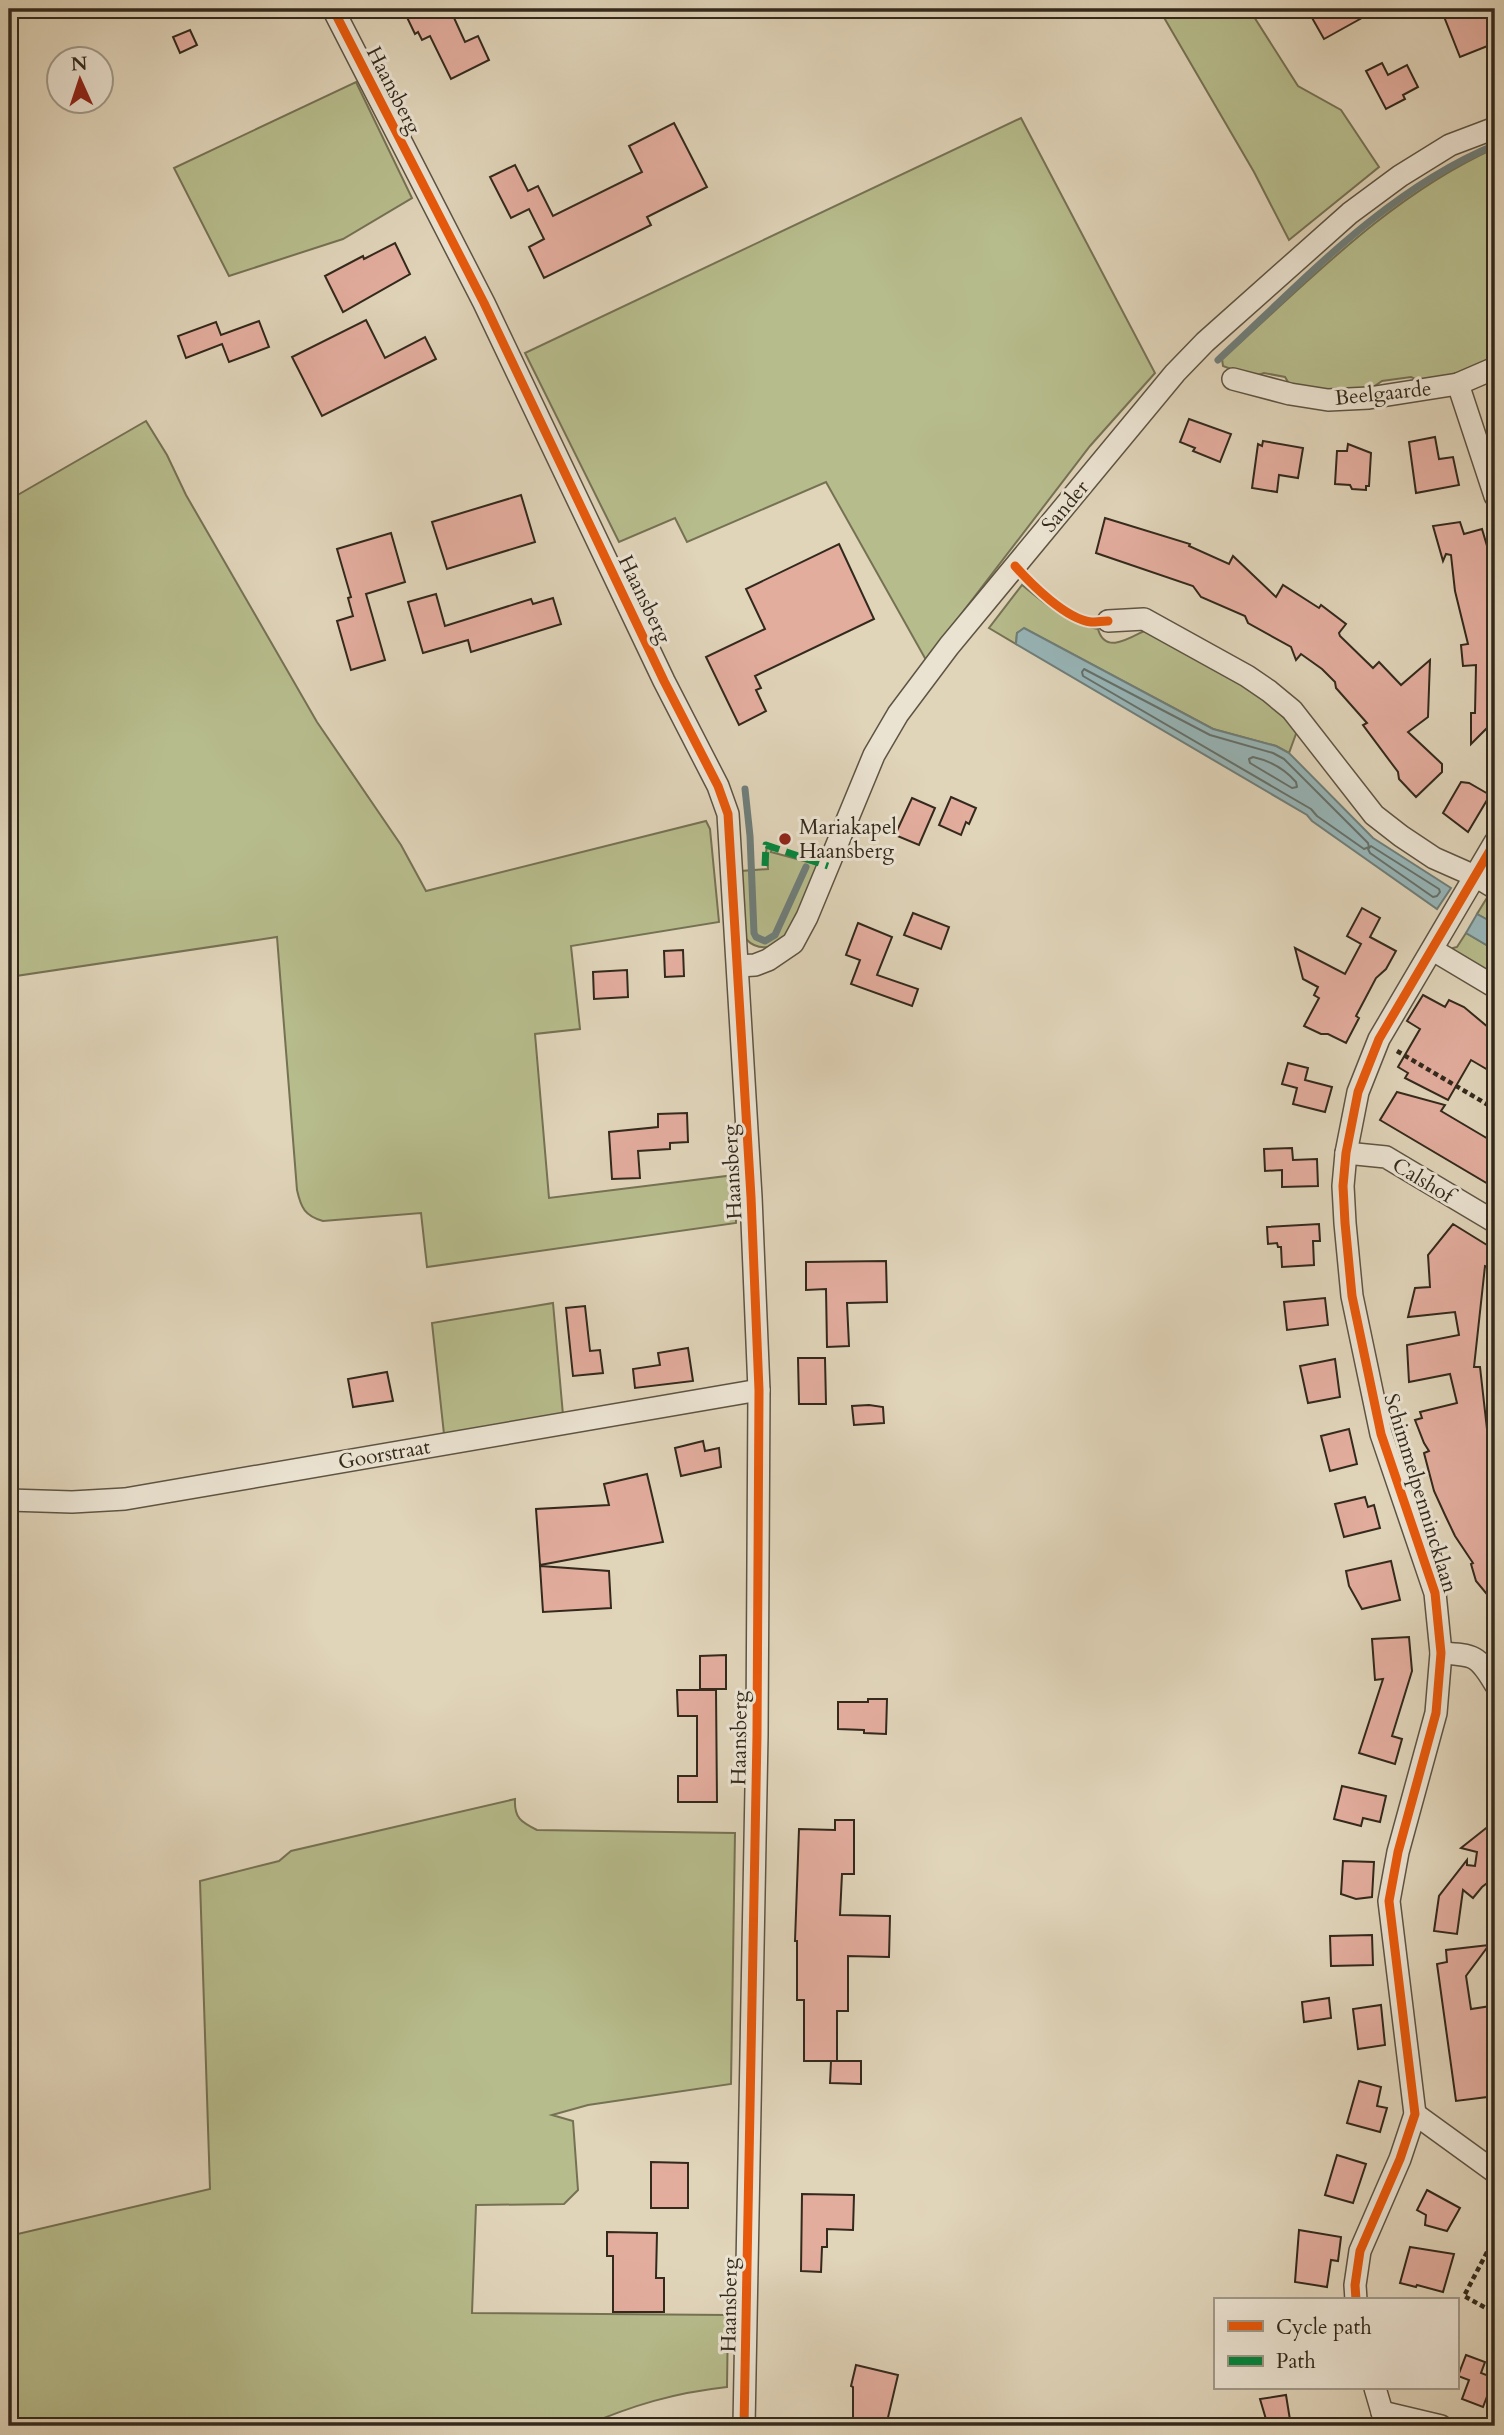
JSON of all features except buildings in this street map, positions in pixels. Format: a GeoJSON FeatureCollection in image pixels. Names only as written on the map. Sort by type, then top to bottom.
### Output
{"type":"FeatureCollection","features":[{"type":"Feature","properties":{"kind":"street","name":"Haansberg"},"geometry":{"type":"LineString","coordinates":[[332,9],[484,303],[658,668],[718,786],[730,830],[759,1390],[757,1735],[744,2426]]}},
{"type":"Feature","properties":{"kind":"street","name":"Sander"},"geometry":{"type":"LineString","coordinates":[[738,966],[755,965],[768,960],[793,943],[807,917],[874,755],[898,714],[949,646],[1175,373],[1205,342],[1350,213],[1399,176],[1450,145],[1495,128]]}},
{"type":"Feature","properties":{"kind":"street","name":"Beelgaarde"},"geometry":{"type":"LineString","coordinates":[[1233,379],[1290,394],[1328,400],[1369,398],[1458,384],[1495,368]]}},
{"type":"Feature","properties":{"kind":"street"},"geometry":{"type":"LineString","coordinates":[[1458,384],[1495,496]]}},
{"type":"Feature","properties":{"kind":"street"},"geometry":{"type":"LineString","coordinates":[[1108,621],[1144,620],[1247,676],[1269,691],[1292,710],[1374,815],[1434,858],[1486,882]]}},
{"type":"Feature","properties":{"kind":"street","name":"Schimmelpennincklaan"},"geometry":{"type":"LineString","coordinates":[[1356,2298],[1354,2285],[1360,2251],[1400,2159],[1415,2113],[1389,1901],[1398,1852],[1436,1713],[1441,1653],[1435,1593],[1381,1434],[1352,1296],[1343,1186],[1346,1153],[1358,1092],[1378,1040],[1433,950],[1486,882],[1495,842]]}},
{"type":"Feature","properties":{"kind":"street"},"geometry":{"type":"LineString","coordinates":[[1433,950],[1495,987]]}},
{"type":"Feature","properties":{"kind":"street","name":"Calshof"},"geometry":{"type":"LineString","coordinates":[[1346,1153],[1386,1157],[1495,1222]]}},
{"type":"Feature","properties":{"kind":"street","name":"Goorstraat"},"geometry":{"type":"LineString","coordinates":[[9,1500],[72,1502],[125,1499],[759,1390]]}},
{"type":"Feature","properties":{"kind":"street"},"geometry":{"type":"LineString","coordinates":[[1441,1653],[1474,1658],[1484,1664],[1495,1684]]}},
{"type":"Feature","properties":{"kind":"street"},"geometry":{"type":"LineString","coordinates":[[1415,2113],[1495,2172]]}},
{"type":"Feature","properties":{"kind":"street"},"geometry":{"type":"LineString","coordinates":[[1376,2390],[1384,2419],[1441,2426]]}},
{"type":"Feature","properties":{"kind":"path"},"geometry":{"type":"LineString","coordinates":[[1378,1040],[1495,1109]]}},
{"type":"Feature","properties":{"kind":"path"},"geometry":{"type":"LineString","coordinates":[[1495,2237],[1464,2296],[1495,2314]]}},
{"type":"Feature","properties":{"kind":"green space"},"geometry":{"type":"Polygon","coordinates":[[[1159,9],[1249,9],[1298,86],[1341,110],[1379,167],[1289,240],[1254,172],[1159,9]]]}},
{"type":"Feature","properties":{"kind":"green space"},"geometry":{"type":"Polygon","coordinates":[[[356,82],[412,198],[343,239],[229,276],[174,168],[356,82]]]}},
{"type":"Feature","properties":{"kind":"green space"},"geometry":{"type":"Polygon","coordinates":[[[1021,118],[1155,373],[1090,446],[926,660],[826,482],[687,542],[675,518],[619,542],[525,353],[1021,118]]]}},
{"type":"Feature","properties":{"kind":"green space"},"geometry":{"type":"Polygon","coordinates":[[[1495,148],[1495,360],[1449,378],[1424,383],[1411,377],[1382,381],[1369,390],[1327,393],[1291,387],[1285,377],[1264,373],[1252,377],[1223,366],[1222,359],[1351,243],[1420,190],[1495,148]]]}},
{"type":"Feature","properties":{"kind":"green space"},"geometry":{"type":"Polygon","coordinates":[[[146,421],[317,722],[401,845],[426,891],[706,821],[710,829],[719,922],[571,946],[580,1029],[535,1034],[549,1198],[735,1175],[736,1223],[427,1267],[421,1213],[323,1221],[312,1217],[302,1206],[297,1190],[277,937],[9,977],[9,500],[146,421]]]}},
{"type":"Feature","properties":{"kind":"green space"},"geometry":{"type":"Polygon","coordinates":[[[1022,585],[1067,618],[1098,629],[1106,641],[1118,642],[1144,631],[1172,642],[1268,701],[1297,731],[1289,753],[1276,746],[1213,729],[1025,629],[1017,633],[1016,644],[989,628],[1022,585]]]}},
{"type":"Feature","properties":{"kind":"green space"},"geometry":{"type":"Polygon","coordinates":[[[767,847],[772,848],[771,852],[819,865],[789,933],[780,942],[763,947],[746,939],[741,871],[768,869],[765,857],[767,847]]]}},
{"type":"Feature","properties":{"kind":"green space"},"geometry":{"type":"Polygon","coordinates":[[[1491,895],[1495,897],[1495,924],[1477,914],[1491,895]]]}},
{"type":"Feature","properties":{"kind":"green space"},"geometry":{"type":"Polygon","coordinates":[[[1466,933],[1495,950],[1495,978],[1454,953],[1453,948],[1457,947],[1466,933]]]}},
{"type":"Feature","properties":{"kind":"green space"},"geometry":{"type":"Polygon","coordinates":[[[553,1303],[563,1415],[444,1434],[432,1323],[553,1303]]]}},
{"type":"Feature","properties":{"kind":"green space"},"geometry":{"type":"Polygon","coordinates":[[[515,1799],[520,1819],[537,1830],[735,1833],[731,2084],[588,2105],[552,2115],[573,2121],[578,2190],[564,2204],[476,2205],[472,2313],[728,2315],[727,2387],[654,2401],[584,2426],[9,2426],[9,2236],[210,2189],[200,1881],[279,1861],[291,1851],[515,1799]]]}},
{"type":"Feature","properties":{"kind":"water"},"geometry":{"type":"Polygon","coordinates":[[[1024,628],[1213,729],[1276,746],[1289,753],[1373,838],[1451,888],[1437,909],[1307,815],[1016,644],[1017,633],[1024,628]]]}},
{"type":"Feature","properties":{"kind":"water"},"geometry":{"type":"Polygon","coordinates":[[[1477,914],[1495,924],[1495,950],[1466,933],[1477,914]]]}},
{"type":"Feature","properties":{"kind":"waterway"},"geometry":{"type":"LineString","coordinates":[[1218,360],[1314,269],[1382,212],[1455,164],[1495,145]]}},
{"type":"Feature","properties":{"kind":"waterway"},"geometry":{"type":"LineString","coordinates":[[745,789],[756,937],[765,941],[775,935],[806,867]]}},
{"type":"Feature","properties":{"kind":"marked path"},"geometry":{"type":"LineString","coordinates":[[765,866],[766,845],[828,866]]}},
{"type":"Feature","properties":{"kind":"cycle path"},"geometry":{"type":"LineString","coordinates":[[333,9],[484,303],[664,681],[718,786],[728,814],[751,1197],[759,1390],[757,1735],[744,2426]]}},
{"type":"Feature","properties":{"kind":"cycle path"},"geometry":{"type":"LineString","coordinates":[[1015,566],[1040,591],[1071,615],[1091,622],[1108,621]]}},
{"type":"Feature","properties":{"kind":"cycle path"},"geometry":{"type":"LineString","coordinates":[[1356,2298],[1360,2251],[1400,2159],[1415,2114],[1389,1901],[1398,1852],[1436,1713],[1441,1653],[1435,1593],[1381,1434],[1352,1296],[1343,1186],[1346,1153],[1358,1092],[1379,1039],[1495,842]]}},
{"type":"Feature","properties":{"kind":"place","name":"Mariakapel Haansberg"},"geometry":{"type":"Point","coordinates":[785,839]}}]}
